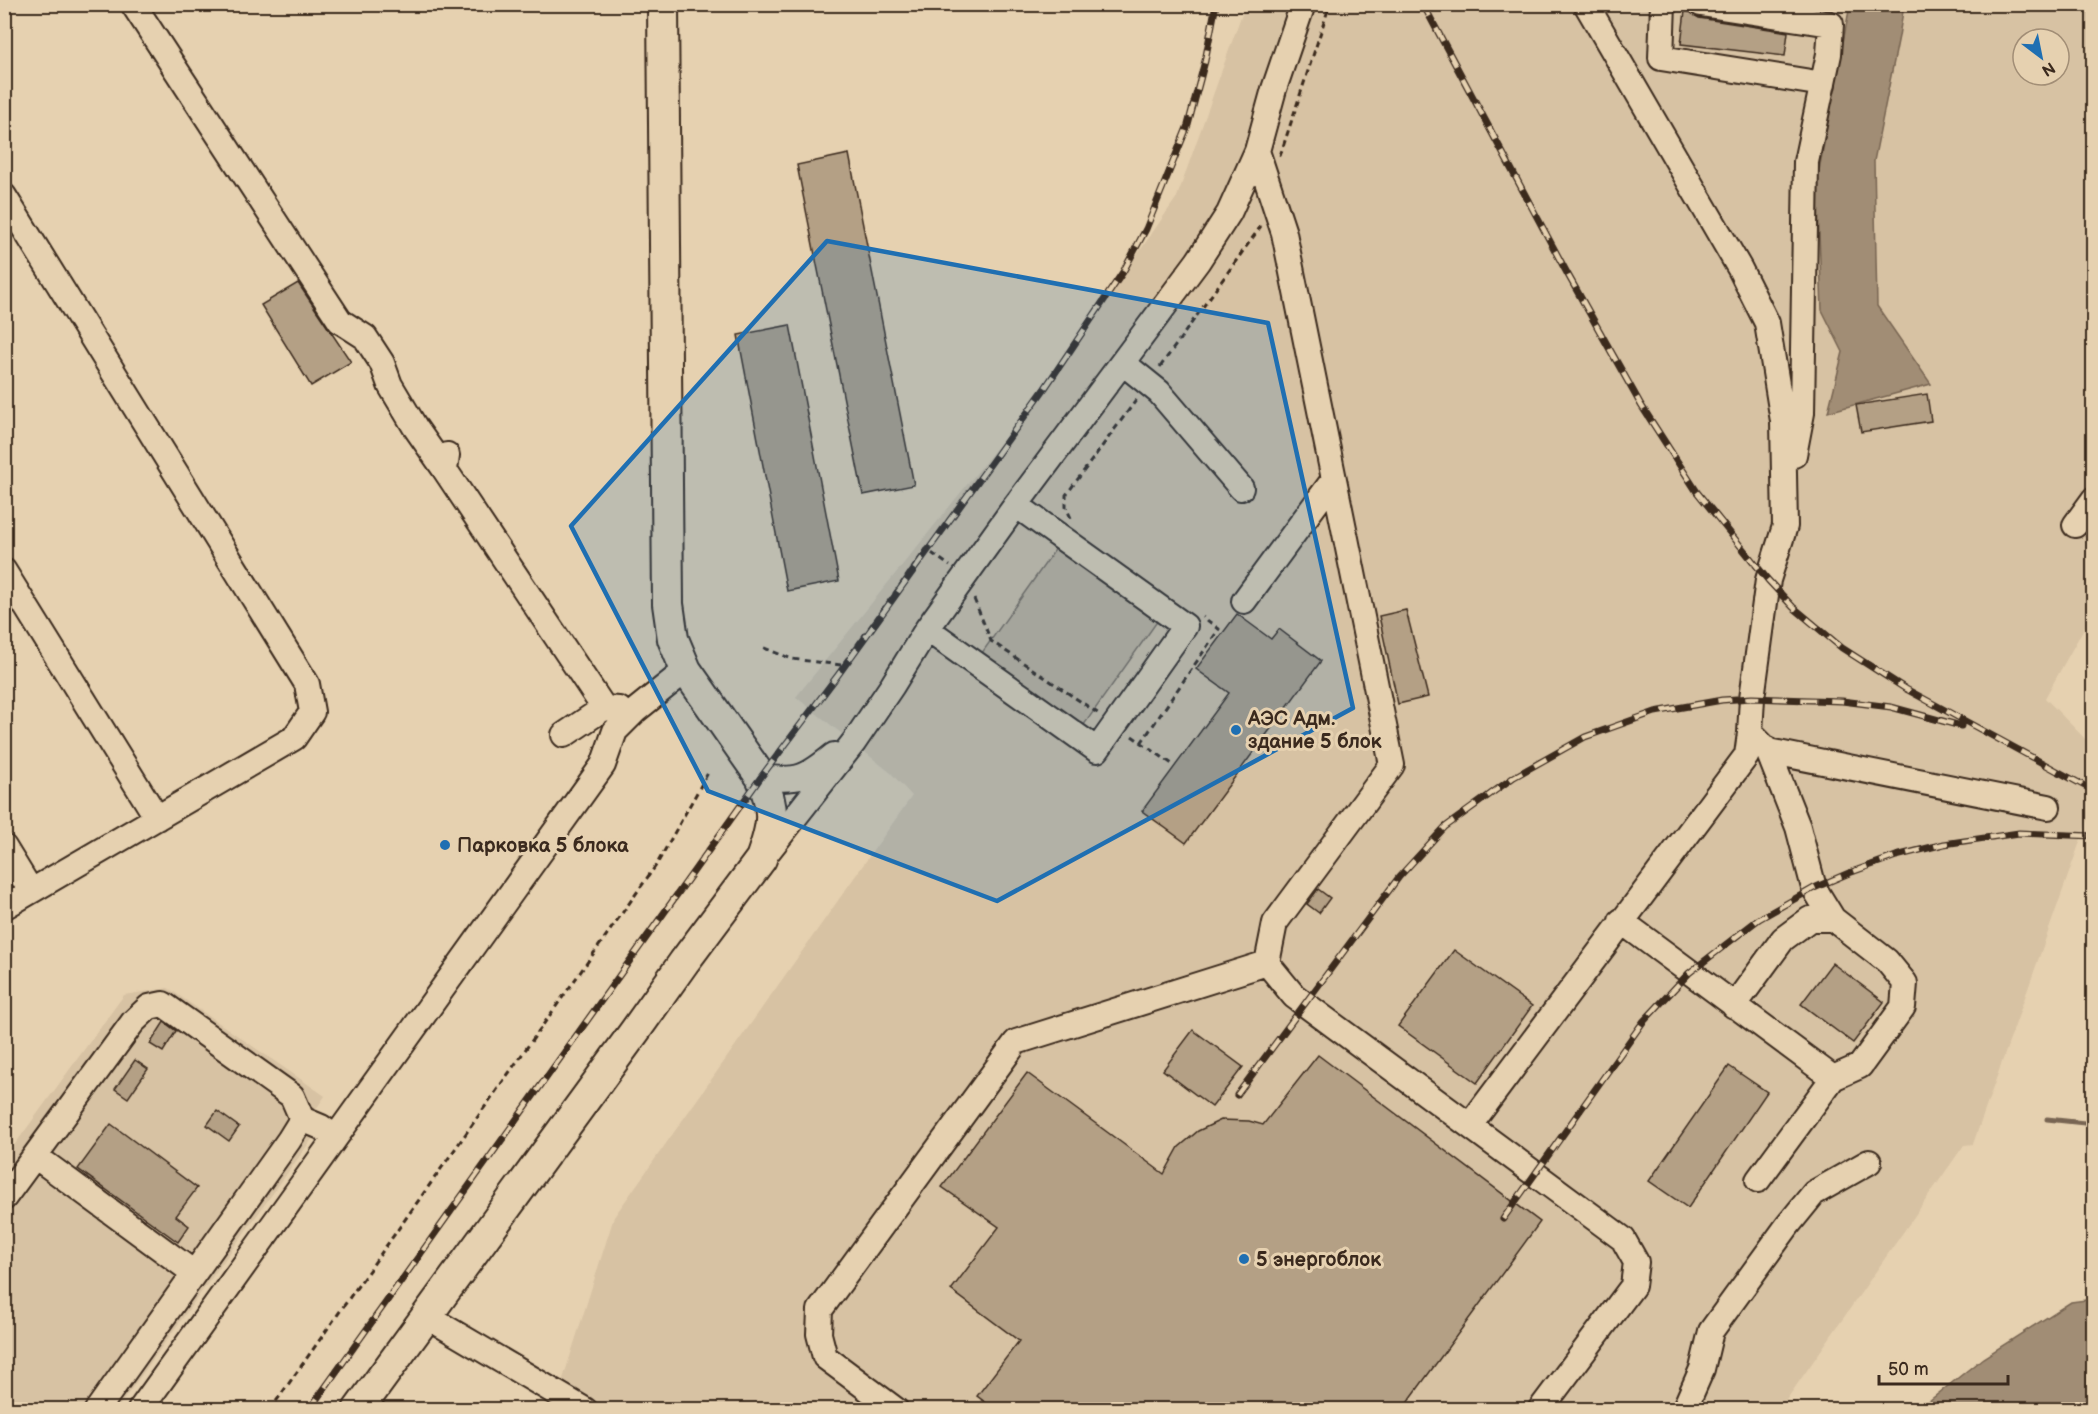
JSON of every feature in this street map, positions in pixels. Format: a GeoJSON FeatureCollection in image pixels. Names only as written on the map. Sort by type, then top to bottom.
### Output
{"type":"FeatureCollection","features":[{"type":"Feature","properties":{"kind":"main road"},"geometry":{"type":"LineString","coordinates":[[358,1410],[761,859],[767,842],[772,806],[761,777],[687,670],[673,639],[668,604],[663,4]]}},
{"type":"Feature","properties":{"kind":"lane"},"geometry":{"type":"LineString","coordinates":[[134,4],[340,321],[365,337],[382,363],[390,385],[400,402],[604,708]]}},
{"type":"Feature","properties":{"kind":"lane"},"geometry":{"type":"LineString","coordinates":[[761,859],[854,742],[892,686],[927,628],[1198,261],[1229,213],[1257,151],[1274,89],[1303,4]]}},
{"type":"Feature","properties":{"kind":"lane"},"geometry":{"type":"LineString","coordinates":[[1470,1125],[1747,755],[1752,698],[1768,580],[1785,526],[1783,421],[1767,323],[1740,269],[1587,4]]}},
{"type":"Feature","properties":{"kind":"lane"},"geometry":{"type":"LineString","coordinates":[[1663,4],[1661,58],[1823,84]]}},
{"type":"Feature","properties":{"kind":"lane"},"geometry":{"type":"LineString","coordinates":[[1701,4],[1831,24],[1829,54],[1806,162],[1802,413],[1784,505]]}},
{"type":"Feature","properties":{"kind":"lane"},"geometry":{"type":"LineString","coordinates":[[1257,151],[1284,233],[1392,765],[1275,922],[1267,963]]}},
{"type":"Feature","properties":{"kind":"lane"},"geometry":{"type":"LineString","coordinates":[[4,196],[307,684],[312,712],[294,738],[4,907]]}},
{"type":"Feature","properties":{"kind":"lane"},"geometry":{"type":"LineString","coordinates":[[1123,363],[1159,392],[1241,488]]}},
{"type":"Feature","properties":{"kind":"lane"},"geometry":{"type":"LineString","coordinates":[[445,470],[448,446]]}},
{"type":"Feature","properties":{"kind":"lane"},"geometry":{"type":"LineString","coordinates":[[1244,601],[1334,479]]}},
{"type":"Feature","properties":{"kind":"lane"},"geometry":{"type":"LineString","coordinates":[[2074,525],[2094,499]]}},
{"type":"Feature","properties":{"kind":"lane"},"geometry":{"type":"LineString","coordinates":[[927,628],[1096,750],[1115,725],[1185,626],[1016,505]]}},
{"type":"Feature","properties":{"kind":"lane"},"geometry":{"type":"LineString","coordinates":[[4,571],[157,818]]}},
{"type":"Feature","properties":{"kind":"lane"},"geometry":{"type":"LineString","coordinates":[[140,1410],[603,765],[615,731],[634,711],[687,670]]}},
{"type":"Feature","properties":{"kind":"lane"},"geometry":{"type":"LineString","coordinates":[[564,735],[604,708],[634,711]]}},
{"type":"Feature","properties":{"kind":"lane"},"geometry":{"type":"LineString","coordinates":[[1750,733],[1768,751],[1798,827],[1814,888],[1833,919],[1887,961],[1905,983],[1903,1007],[1860,1066],[1833,1078],[1758,1180]]}},
{"type":"Feature","properties":{"kind":"lane"},"geometry":{"type":"LineString","coordinates":[[761,777],[798,779],[854,742]]}},
{"type":"Feature","properties":{"kind":"lane"},"geometry":{"type":"LineString","coordinates":[[1768,751],[2048,807]]}},
{"type":"Feature","properties":{"kind":"lane"},"geometry":{"type":"LineString","coordinates":[[4,847],[32,891]]}},
{"type":"Feature","properties":{"kind":"lane"},"geometry":{"type":"LineString","coordinates":[[1734,1006],[1783,939],[1810,919],[1833,919]]}},
{"type":"Feature","properties":{"kind":"lane"},"geometry":{"type":"LineString","coordinates":[[1621,921],[1833,1078]]}},
{"type":"Feature","properties":{"kind":"lane"},"geometry":{"type":"LineString","coordinates":[[1267,963],[1294,996],[1623,1239],[1636,1262],[1633,1286],[1540,1410]]}},
{"type":"Feature","properties":{"kind":"lane"},"geometry":{"type":"LineString","coordinates":[[896,1410],[825,1357],[819,1334],[820,1311],[1016,1042],[1267,963]]}},
{"type":"Feature","properties":{"kind":"lane"},"geometry":{"type":"LineString","coordinates":[[4,1198],[133,1022],[149,1007],[163,1004],[292,1096],[302,1119],[321,1127],[335,1137]]}},
{"type":"Feature","properties":{"kind":"lane"},"geometry":{"type":"LineString","coordinates":[[97,1410],[302,1119]]}},
{"type":"Feature","properties":{"kind":"lane"},"geometry":{"type":"LineString","coordinates":[[35,1156],[194,1273]]}},
{"type":"Feature","properties":{"kind":"lane"},"geometry":{"type":"LineString","coordinates":[[1684,1410],[1702,1369],[1711,1331],[1788,1225],[1814,1193],[1869,1162]]}},
{"type":"Feature","properties":{"kind":"lane"},"geometry":{"type":"LineString","coordinates":[[426,1316],[574,1401],[585,1410]]}},
{"type":"Feature","properties":{"kind":"path"},"geometry":{"type":"LineString","coordinates":[[1270,191],[1330,4]]}},
{"type":"Feature","properties":{"kind":"path"},"geometry":{"type":"LineString","coordinates":[[1074,523],[1065,507],[1066,495],[1263,224]]}},
{"type":"Feature","properties":{"kind":"path"},"geometry":{"type":"LineString","coordinates":[[764,648],[792,659],[842,665],[926,549]]}},
{"type":"Feature","properties":{"kind":"path"},"geometry":{"type":"LineString","coordinates":[[1141,743],[1219,629],[1200,615]]}},
{"type":"Feature","properties":{"kind":"path"},"geometry":{"type":"LineString","coordinates":[[991,641],[1175,766]]}},
{"type":"Feature","properties":{"kind":"path"},"geometry":{"type":"LineString","coordinates":[[270,1410],[657,864],[709,771]]}},
{"type":"Feature","properties":{"kind":"highlighted area"},"geometry":{"type":"Polygon","coordinates":[[[827,241],[1268,323],[1353,708],[997,901],[708,791],[571,526],[827,241]]]}},
{"type":"Feature","properties":{"kind":"shaded area"},"geometry":{"type":"Polygon","coordinates":[[[1245,5],[2093,5],[2093,612],[2045,698],[2093,747],[2093,805],[1973,1144],[1964,1145],[1780,1409],[601,1410],[562,1382],[614,1217],[912,796],[891,773],[796,697],[1045,388],[1177,197],[1245,5]]]}},
{"type":"Feature","properties":{"kind":"shaded area"},"geometry":{"type":"Polygon","coordinates":[[[1850,5],[1904,5],[1874,161],[1877,306],[1931,384],[1828,412],[1843,352],[1822,310],[1817,181],[1850,5]]]}},
{"type":"Feature","properties":{"kind":"shaded area"},"geometry":{"type":"Polygon","coordinates":[[[1059,544],[1161,616],[1081,729],[979,657],[1059,544]]]}},
{"type":"Feature","properties":{"kind":"shaded area"},"geometry":{"type":"Polygon","coordinates":[[[168,988],[325,1096],[314,1112],[325,1121],[117,1409],[5,1410],[5,1158],[124,995],[168,988]]]}},
{"type":"Feature","properties":{"kind":"shaded area"},"geometry":{"type":"Polygon","coordinates":[[[2093,1299],[2093,1409],[1919,1409],[1983,1358],[2071,1302],[2093,1299]]]}},
{"type":"Feature","properties":{"kind":"building"},"geometry":{"type":"Polygon","coordinates":[[[1685,11],[1699,18],[1788,32],[1785,56],[1681,44],[1685,11]]]}},
{"type":"Feature","properties":{"kind":"building"},"geometry":{"type":"Polygon","coordinates":[[[849,154],[914,485],[863,495],[797,165],[849,154]]]}},
{"type":"Feature","properties":{"kind":"building"},"geometry":{"type":"Polygon","coordinates":[[[298,283],[351,362],[311,386],[261,305],[298,283]]]}},
{"type":"Feature","properties":{"kind":"building"},"geometry":{"type":"Polygon","coordinates":[[[790,325],[839,581],[787,591],[738,335],[790,325]]]}},
{"type":"Feature","properties":{"kind":"building"},"geometry":{"type":"Polygon","coordinates":[[[1927,394],[1931,421],[1861,432],[1856,405],[1927,394]]]}},
{"type":"Feature","properties":{"kind":"building"},"geometry":{"type":"Polygon","coordinates":[[[1406,610],[1428,697],[1398,704],[1379,616],[1406,610]]]}},
{"type":"Feature","properties":{"kind":"building","name":"АЭС Адм. здание 5 блок"},"geometry":{"type":"Polygon","coordinates":[[[1237,614],[1271,639],[1279,629],[1321,661],[1186,843],[1142,811],[1229,693],[1196,669],[1237,614]]]}},
{"type":"Feature","properties":{"kind":"building"},"geometry":{"type":"Polygon","coordinates":[[[1318,889],[1330,898],[1319,913],[1307,904],[1318,889]]]}},
{"type":"Feature","properties":{"kind":"building"},"geometry":{"type":"Polygon","coordinates":[[[1454,950],[1532,1006],[1477,1083],[1398,1026],[1454,950]]]}},
{"type":"Feature","properties":{"kind":"building"},"geometry":{"type":"Polygon","coordinates":[[[1832,963],[1884,1002],[1853,1043],[1801,1004],[1832,963]]]}},
{"type":"Feature","properties":{"kind":"building"},"geometry":{"type":"Polygon","coordinates":[[[164,1022],[176,1031],[163,1052],[150,1044],[164,1022]]]}},
{"type":"Feature","properties":{"kind":"building"},"geometry":{"type":"Polygon","coordinates":[[[1193,1030],[1243,1067],[1212,1107],[1163,1070],[1193,1030]]]}},
{"type":"Feature","properties":{"kind":"building","name":"5 энергоблок"},"geometry":{"type":"Polygon","coordinates":[[[1318,1055],[1540,1222],[1402,1410],[996,1410],[977,1396],[1019,1341],[951,1290],[999,1227],[942,1187],[1027,1073],[1164,1174],[1179,1147],[1198,1131],[1221,1120],[1249,1121],[1263,1125],[1318,1055]]]}},
{"type":"Feature","properties":{"kind":"building"},"geometry":{"type":"Polygon","coordinates":[[[135,1060],[148,1069],[128,1098],[115,1089],[135,1060]]]}},
{"type":"Feature","properties":{"kind":"building"},"geometry":{"type":"Polygon","coordinates":[[[1729,1066],[1767,1092],[1688,1208],[1649,1181],[1729,1066]]]}},
{"type":"Feature","properties":{"kind":"building"},"geometry":{"type":"Polygon","coordinates":[[[217,1111],[239,1127],[229,1141],[207,1125],[217,1111]]]}},
{"type":"Feature","properties":{"kind":"building"},"geometry":{"type":"Polygon","coordinates":[[[111,1124],[197,1188],[176,1216],[189,1226],[178,1242],[78,1169],[111,1124]]]}},
{"type":"Feature","properties":{"kind":"waterway"},"geometry":{"type":"LineString","coordinates":[[2047,1119],[2094,1124]]}},
{"type":"Feature","properties":{"kind":"railway"},"geometry":{"type":"LineString","coordinates":[[309,1410],[761,777],[838,675],[1045,388],[1123,272],[1146,229],[1188,125],[1205,61],[1216,4]]}},
{"type":"Feature","properties":{"kind":"railway"},"geometry":{"type":"LineString","coordinates":[[1423,4],[1567,273],[1641,405],[1697,492],[1768,580],[1793,607],[1842,648],[1906,689],[2094,791]]}},
{"type":"Feature","properties":{"kind":"railway"},"geometry":{"type":"LineString","coordinates":[[1237,1095],[1399,877],[1445,827],[1514,777],[1585,737],[1655,712],[1722,700],[1752,698],[1842,701],[1891,707],[1961,726]]}},
{"type":"Feature","properties":{"kind":"railway"},"geometry":{"type":"LineString","coordinates":[[1503,1219],[1643,1022],[1689,973],[1759,919],[1814,888],[1849,873],[1896,856],[1944,844],[2019,833],[2094,836]]}},
{"type":"Feature","properties":{"kind":"place","name":"АЭС Адм. здание 5 блок"},"geometry":{"type":"Point","coordinates":[1236,730]}},
{"type":"Feature","properties":{"kind":"place","name":"Парковка 5 блока"},"geometry":{"type":"Point","coordinates":[445,845]}},
{"type":"Feature","properties":{"kind":"place","name":"5 энергоблок"},"geometry":{"type":"Point","coordinates":[1244,1259]}}]}
